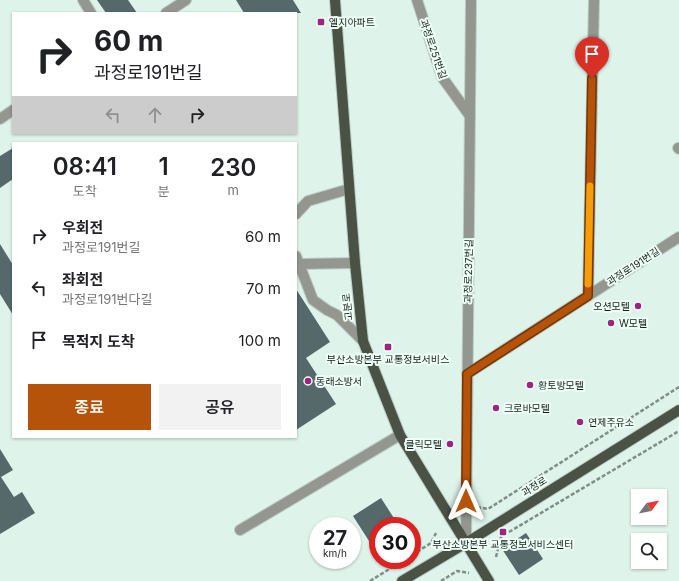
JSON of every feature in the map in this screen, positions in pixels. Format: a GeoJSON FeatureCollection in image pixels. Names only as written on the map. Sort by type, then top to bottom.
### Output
{"type":"FeatureCollection","features":[{"type":"Feature","properties":{"kind":"main road","name":"고분로"},"geometry":{"type":"LineString","coordinates":[[335,0],[355,263],[363,341],[400,434],[489,581]]}},
{"type":"Feature","properties":{"kind":"main road","name":"과정로"},"geometry":{"type":"LineString","coordinates":[[402,581],[466,543],[679,410]]}},
{"type":"Feature","properties":{"kind":"street"},"geometry":{"type":"LineString","coordinates":[[83,0],[90,12]]}},
{"type":"Feature","properties":{"kind":"street"},"geometry":{"type":"LineString","coordinates":[[168,12],[186,0]]}},
{"type":"Feature","properties":{"kind":"street","name":"과정로251번길"},"geometry":{"type":"LineString","coordinates":[[417,0],[442,77],[470,116]]}},
{"type":"Feature","properties":{"kind":"street","name":"과정로237번길"},"geometry":{"type":"LineString","coordinates":[[466,543],[470,0]]}},
{"type":"Feature","properties":{"kind":"street"},"geometry":{"type":"LineString","coordinates":[[588,296],[594,0]]}},
{"type":"Feature","properties":{"kind":"street"},"geometry":{"type":"LineString","coordinates":[[0,119],[12,111]]}},
{"type":"Feature","properties":{"kind":"street"},"geometry":{"type":"LineString","coordinates":[[297,213],[308,201],[349,189]]}},
{"type":"Feature","properties":{"kind":"street","name":"과정로191번길"},"geometry":{"type":"LineString","coordinates":[[467,374],[679,237]]}},
{"type":"Feature","properties":{"kind":"street"},"geometry":{"type":"LineString","coordinates":[[355,263],[298,260],[313,300],[337,315],[363,341]]}},
{"type":"Feature","properties":{"kind":"street"},"geometry":{"type":"LineString","coordinates":[[240,530],[400,434]]}},
{"type":"Feature","properties":{"kind":"path"},"geometry":{"type":"LineString","coordinates":[[488,509],[679,387]]}},
{"type":"Feature","properties":{"kind":"path"},"geometry":{"type":"LineString","coordinates":[[496,556],[501,537],[679,430]]}},
{"type":"Feature","properties":{"kind":"path"},"geometry":{"type":"LineString","coordinates":[[421,549],[431,543],[436,533]]}},
{"type":"Feature","properties":{"kind":"path"},"geometry":{"type":"LineString","coordinates":[[370,581],[389,569]]}},
{"type":"Feature","properties":{"kind":"path"},"geometry":{"type":"LineString","coordinates":[[441,581],[456,571],[469,573]]}},
{"type":"Feature","properties":{"kind":"building"},"geometry":{"type":"Polygon","coordinates":[[[97,0],[128,0],[136,12],[105,12],[97,0]]]}},
{"type":"Feature","properties":{"kind":"building"},"geometry":{"type":"Polygon","coordinates":[[[236,0],[293,0],[301,13],[297,12],[243,12],[236,0]]]}},
{"type":"Feature","properties":{"kind":"building"},"geometry":{"type":"Polygon","coordinates":[[[12,149],[12,180],[0,188],[0,156],[12,149]]]}},
{"type":"Feature","properties":{"kind":"building"},"geometry":{"type":"Polygon","coordinates":[[[0,244],[12,263],[12,313],[0,294],[0,244]]]}},
{"type":"Feature","properties":{"kind":"building","name":"동래소방서"},"geometry":{"type":"Polygon","coordinates":[[[297,291],[330,342],[306,358],[336,404],[297,429],[297,291]]]}},
{"type":"Feature","properties":{"kind":"building"},"geometry":{"type":"Polygon","coordinates":[[[0,449],[13,470],[1,477],[14,497],[22,492],[35,513],[0,534],[0,449]]]}},
{"type":"Feature","properties":{"kind":"building"},"geometry":{"type":"Polygon","coordinates":[[[381,498],[393,517],[369,517],[369,541],[361,528],[361,517],[353,516],[381,498]]]}},
{"type":"Feature","properties":{"kind":"building"},"geometry":{"type":"Polygon","coordinates":[[[526,533],[543,559],[519,575],[502,549],[526,533]]]}},
{"type":"Feature","properties":{"kind":"slow traffic"},"geometry":{"type":"LineString","coordinates":[[588,284],[590,186]]}},
{"type":"Feature","properties":{"kind":"place","name":"엘지아파트"},"geometry":{"type":"Point","coordinates":[321,22]}},
{"type":"Feature","properties":{"kind":"place","name":"오션모텔"},"geometry":{"type":"Point","coordinates":[638,306]}},
{"type":"Feature","properties":{"kind":"place","name":"W모텔"},"geometry":{"type":"Point","coordinates":[611,323]}},
{"type":"Feature","properties":{"kind":"place","name":"부산소방본부 교통정보서비스"},"geometry":{"type":"Point","coordinates":[388,347]}},
{"type":"Feature","properties":{"kind":"place","name":"동래소방서"},"geometry":{"type":"Point","coordinates":[308,381]}},
{"type":"Feature","properties":{"kind":"place","name":"황토방모텔"},"geometry":{"type":"Point","coordinates":[530,385]}},
{"type":"Feature","properties":{"kind":"place","name":"크로바모텔"},"geometry":{"type":"Point","coordinates":[496,408]}},
{"type":"Feature","properties":{"kind":"place","name":"연제주유소"},"geometry":{"type":"Point","coordinates":[580,422]}},
{"type":"Feature","properties":{"kind":"place","name":"클릭모텔"},"geometry":{"type":"Point","coordinates":[450,444]}},
{"type":"Feature","properties":{"kind":"place","name":"부산소방본부 교통정보서비스센터"},"geometry":{"type":"Point","coordinates":[503,532]}},
{"type":"Feature","properties":{"kind":"route"},"geometry":{"type":"LineString","coordinates":[[466,501],[467,374],[588,296],[592,78]]}}]}
